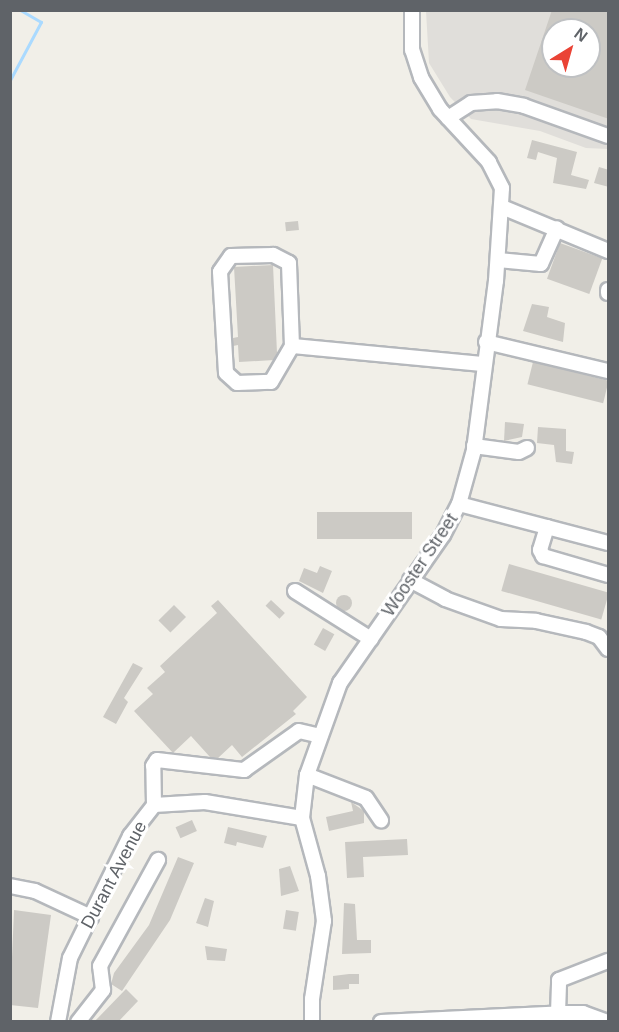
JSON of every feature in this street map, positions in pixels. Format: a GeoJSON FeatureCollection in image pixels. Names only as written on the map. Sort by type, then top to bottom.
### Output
{"type":"FeatureCollection","features":[{"type":"Feature","properties":{"kind":"street","name":"Wooster Street"},"geometry":{"type":"LineString","coordinates":[[312,1022],[312,999],[324,921],[318,876],[302,818],[307,775],[340,683],[459,504],[474,446],[498,260],[502,188],[489,162],[448,118],[421,77],[412,50],[412,10]]}},
{"type":"Feature","properties":{"kind":"street"},"geometry":{"type":"LineString","coordinates":[[448,118],[471,103],[497,101],[524,106],[609,136]]}},
{"type":"Feature","properties":{"kind":"street"},"geometry":{"type":"LineString","coordinates":[[502,207],[609,251]]}},
{"type":"Feature","properties":{"kind":"street"},"geometry":{"type":"LineString","coordinates":[[498,260],[540,264],[557,228]]}},
{"type":"Feature","properties":{"kind":"street"},"geometry":{"type":"LineString","coordinates":[[273,255],[288,263],[292,346],[271,382],[237,383],[226,373],[220,272],[231,256],[273,255]]}},
{"type":"Feature","properties":{"kind":"street"},"geometry":{"type":"LineString","coordinates":[[486,342],[609,371]]}},
{"type":"Feature","properties":{"kind":"street"},"geometry":{"type":"LineString","coordinates":[[292,346],[483,364]]}},
{"type":"Feature","properties":{"kind":"street"},"geometry":{"type":"LineString","coordinates":[[474,446],[512,452],[527,448]]}},
{"type":"Feature","properties":{"kind":"street"},"geometry":{"type":"LineString","coordinates":[[459,504],[609,543]]}},
{"type":"Feature","properties":{"kind":"street"},"geometry":{"type":"LineString","coordinates":[[546,527],[540,550],[543,555],[609,575]]}},
{"type":"Feature","properties":{"kind":"street"},"geometry":{"type":"LineString","coordinates":[[410,580],[445,599],[501,619],[536,621],[592,634],[609,649]]}},
{"type":"Feature","properties":{"kind":"street"},"geometry":{"type":"LineString","coordinates":[[295,591],[370,639]]}},
{"type":"Feature","properties":{"kind":"street"},"geometry":{"type":"LineString","coordinates":[[154,805],[153,766],[156,760],[244,770],[299,731],[320,736]]}},
{"type":"Feature","properties":{"kind":"street"},"geometry":{"type":"LineString","coordinates":[[307,775],[366,798],[381,820]]}},
{"type":"Feature","properties":{"kind":"street","name":"Durant Avenue"},"geometry":{"type":"LineString","coordinates":[[58,1022],[70,958],[130,836],[154,805],[205,801],[302,818]]}},
{"type":"Feature","properties":{"kind":"street"},"geometry":{"type":"LineString","coordinates":[[78,1022],[104,990],[100,966],[158,860]]}},
{"type":"Feature","properties":{"kind":"street"},"geometry":{"type":"LineString","coordinates":[[10,886],[35,891],[91,917]]}},
{"type":"Feature","properties":{"kind":"street"},"geometry":{"type":"LineString","coordinates":[[558,1013],[560,980],[609,961]]}},
{"type":"Feature","properties":{"kind":"street"},"geometry":{"type":"LineString","coordinates":[[381,1022],[558,1013],[583,1013],[608,1022]]}},
{"type":"Feature","properties":{"kind":"shaded area"},"geometry":{"type":"Polygon","coordinates":[[[426,11],[608,11],[608,149],[586,148],[540,131],[471,119],[450,97],[429,63],[426,11]]]}},
{"type":"Feature","properties":{"kind":"building"},"geometry":{"type":"Polygon","coordinates":[[[552,10],[609,10],[609,119],[525,90],[541,43],[541,78],[601,78],[601,18],[549,18],[552,10]]]}},
{"type":"Feature","properties":{"kind":"building"},"geometry":{"type":"Polygon","coordinates":[[[532,140],[577,152],[571,175],[589,180],[586,189],[553,183],[557,158],[538,152],[536,160],[527,158],[532,140]]]}},
{"type":"Feature","properties":{"kind":"building"},"geometry":{"type":"Polygon","coordinates":[[[599,167],[609,170],[609,187],[594,183],[599,167]]]}},
{"type":"Feature","properties":{"kind":"building"},"geometry":{"type":"Polygon","coordinates":[[[298,221],[299,230],[286,231],[285,222],[298,221]]]}},
{"type":"Feature","properties":{"kind":"building"},"geometry":{"type":"Polygon","coordinates":[[[560,243],[602,258],[589,294],[547,279],[560,243]]]}},
{"type":"Feature","properties":{"kind":"building"},"geometry":{"type":"Polygon","coordinates":[[[273,265],[277,353],[274,360],[239,362],[238,345],[233,346],[233,338],[238,337],[234,267],[273,265]]]}},
{"type":"Feature","properties":{"kind":"building"},"geometry":{"type":"Polygon","coordinates":[[[532,304],[549,307],[547,317],[565,323],[563,342],[523,331],[532,304]]]}},
{"type":"Feature","properties":{"kind":"building"},"geometry":{"type":"Polygon","coordinates":[[[533,362],[608,381],[603,403],[527,384],[533,362]]]}},
{"type":"Feature","properties":{"kind":"building"},"geometry":{"type":"Polygon","coordinates":[[[505,422],[524,424],[522,437],[504,441],[505,422]]]}},
{"type":"Feature","properties":{"kind":"building"},"geometry":{"type":"Polygon","coordinates":[[[538,427],[566,429],[566,451],[574,452],[572,464],[556,462],[554,445],[537,443],[538,427]]]}},
{"type":"Feature","properties":{"kind":"building"},"geometry":{"type":"Polygon","coordinates":[[[317,512],[412,512],[412,539],[317,539],[317,512]]]}},
{"type":"Feature","properties":{"kind":"building"},"geometry":{"type":"Polygon","coordinates":[[[509,564],[608,592],[601,620],[501,591],[509,564]]]}},
{"type":"Feature","properties":{"kind":"building"},"geometry":{"type":"Polygon","coordinates":[[[320,566],[332,571],[323,593],[299,581],[304,568],[317,573],[320,566]]]}},
{"type":"Feature","properties":{"kind":"building"},"geometry":{"type":"Polygon","coordinates":[[[344,595],[352,603],[344,611],[336,603],[344,595]]]}},
{"type":"Feature","properties":{"kind":"building"},"geometry":{"type":"Polygon","coordinates":[[[218,600],[307,697],[293,711],[296,714],[242,757],[232,745],[218,758],[210,757],[191,736],[173,753],[134,711],[153,694],[147,688],[165,672],[160,666],[217,613],[211,606],[218,600]]]}},
{"type":"Feature","properties":{"kind":"building"},"geometry":{"type":"Polygon","coordinates":[[[271,600],[285,613],[279,619],[266,606],[271,600]]]}},
{"type":"Feature","properties":{"kind":"building"},"geometry":{"type":"Polygon","coordinates":[[[174,605],[186,617],[170,633],[158,621],[174,605]]]}},
{"type":"Feature","properties":{"kind":"building"},"geometry":{"type":"Polygon","coordinates":[[[323,628],[334,634],[325,651],[314,645],[323,628]]]}},
{"type":"Feature","properties":{"kind":"building"},"geometry":{"type":"Polygon","coordinates":[[[133,663],[143,668],[124,698],[128,702],[116,724],[103,717],[133,663]]]}},
{"type":"Feature","properties":{"kind":"building"},"geometry":{"type":"Polygon","coordinates":[[[351,802],[364,811],[364,823],[329,831],[326,817],[353,811],[351,802]]]}},
{"type":"Feature","properties":{"kind":"building"},"geometry":{"type":"Polygon","coordinates":[[[192,820],[197,831],[180,838],[176,827],[192,820]]]}},
{"type":"Feature","properties":{"kind":"building"},"geometry":{"type":"Polygon","coordinates":[[[228,827],[267,836],[263,848],[237,842],[236,846],[224,843],[228,827]]]}},
{"type":"Feature","properties":{"kind":"building"},"geometry":{"type":"Polygon","coordinates":[[[407,839],[408,855],[363,857],[364,877],[347,878],[345,842],[407,839]]]}},
{"type":"Feature","properties":{"kind":"building"},"geometry":{"type":"Polygon","coordinates":[[[178,857],[194,863],[170,920],[122,991],[111,984],[114,973],[149,925],[178,857]]]}},
{"type":"Feature","properties":{"kind":"building"},"geometry":{"type":"Polygon","coordinates":[[[290,866],[299,891],[281,896],[279,869],[290,866]]]}},
{"type":"Feature","properties":{"kind":"building"},"geometry":{"type":"Polygon","coordinates":[[[205,898],[214,901],[208,927],[196,923],[205,898]]]}},
{"type":"Feature","properties":{"kind":"building"},"geometry":{"type":"Polygon","coordinates":[[[344,903],[355,904],[357,940],[371,940],[371,953],[342,954],[344,903]]]}},
{"type":"Feature","properties":{"kind":"building"},"geometry":{"type":"Polygon","coordinates":[[[14,910],[51,915],[38,1008],[10,1005],[14,910]]]}},
{"type":"Feature","properties":{"kind":"building"},"geometry":{"type":"Polygon","coordinates":[[[286,910],[299,912],[296,931],[283,929],[286,910]]]}},
{"type":"Feature","properties":{"kind":"building"},"geometry":{"type":"Polygon","coordinates":[[[205,946],[227,949],[225,961],[207,960],[205,946]]]}},
{"type":"Feature","properties":{"kind":"building"},"geometry":{"type":"Polygon","coordinates":[[[359,974],[359,984],[349,984],[349,989],[333,990],[333,976],[359,974]]]}},
{"type":"Feature","properties":{"kind":"building"},"geometry":{"type":"Polygon","coordinates":[[[126,989],[138,1001],[118,1022],[94,1022],[126,989]]]}},
{"type":"Feature","properties":{"kind":"waterway"},"geometry":{"type":"LineString","coordinates":[[10,80],[41,22],[20,10]]}}]}
